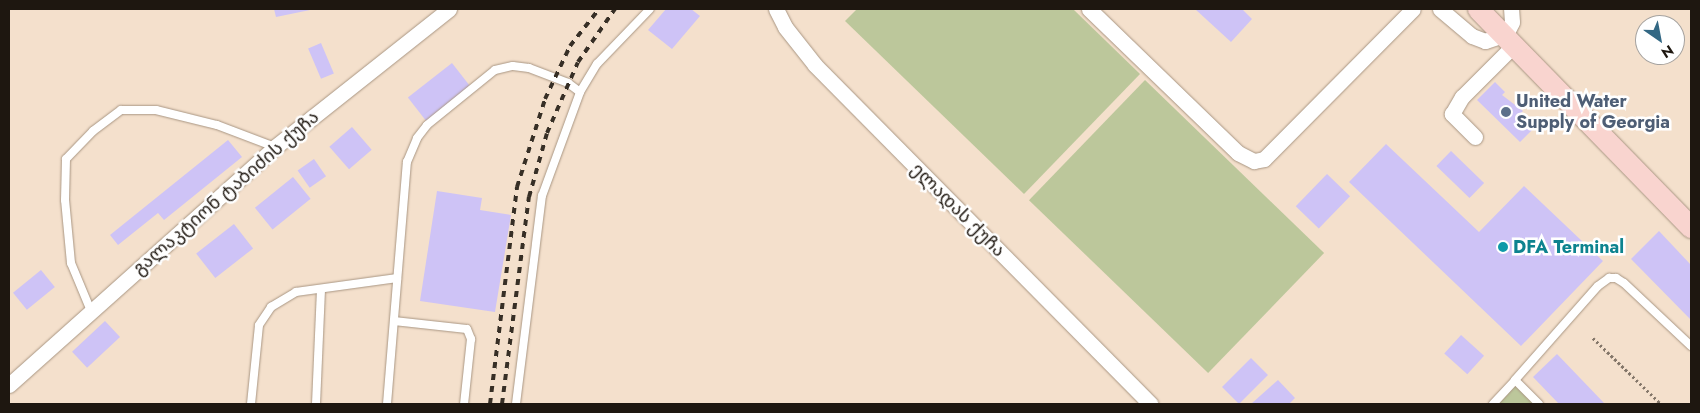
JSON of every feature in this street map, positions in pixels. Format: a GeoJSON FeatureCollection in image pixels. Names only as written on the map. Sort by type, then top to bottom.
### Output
{"type":"FeatureCollection","features":[{"type":"Feature","properties":{"kind":"main road"},"geometry":{"type":"LineString","coordinates":[[1478,9],[1510,39],[1691,227]]}},
{"type":"Feature","properties":{"kind":"street","name":"გალაკტიონ ტაბიძის ქუჩა"},"geometry":{"type":"LineString","coordinates":[[9,385],[276,147],[449,9]]}},
{"type":"Feature","properties":{"kind":"street","name":"ელადას ქუჩა"},"geometry":{"type":"LineString","coordinates":[[776,9],[800,48],[820,70],[1150,404]]}},
{"type":"Feature","properties":{"kind":"street"},"geometry":{"type":"LineString","coordinates":[[1089,9],[1238,153],[1254,161],[1264,159],[1413,9]]}},
{"type":"Feature","properties":{"kind":"street"},"geometry":{"type":"LineString","coordinates":[[1440,9],[1478,39],[1493,41],[1510,39]]}},
{"type":"Feature","properties":{"kind":"street"},"geometry":{"type":"LineString","coordinates":[[1475,137],[1452,114],[1462,97],[1510,39],[1511,9]]}},
{"type":"Feature","properties":{"kind":"lane"},"geometry":{"type":"LineString","coordinates":[[516,404],[542,196],[580,92],[597,64],[650,9]]}},
{"type":"Feature","properties":{"kind":"lane"},"geometry":{"type":"LineString","coordinates":[[387,404],[407,162],[417,138],[427,125],[495,70],[513,66],[528,68],[568,83],[580,92]]}},
{"type":"Feature","properties":{"kind":"lane"},"geometry":{"type":"LineString","coordinates":[[91,311],[72,263],[65,200],[66,159],[93,131],[121,110],[156,110],[217,125],[276,147]]}},
{"type":"Feature","properties":{"kind":"lane"},"geometry":{"type":"LineString","coordinates":[[251,404],[259,325],[271,307],[296,292],[397,278]]}},
{"type":"Feature","properties":{"kind":"lane"},"geometry":{"type":"LineString","coordinates":[[1493,404],[1598,286],[1609,278],[1616,278],[1624,283],[1691,346]]}},
{"type":"Feature","properties":{"kind":"lane"},"geometry":{"type":"LineString","coordinates":[[316,404],[321,289]]}},
{"type":"Feature","properties":{"kind":"lane"},"geometry":{"type":"LineString","coordinates":[[394,321],[467,329],[471,339],[464,404]]}},
{"type":"Feature","properties":{"kind":"lane"},"geometry":{"type":"LineString","coordinates":[[1515,380],[1539,404]]}},
{"type":"Feature","properties":{"kind":"path"},"geometry":{"type":"LineString","coordinates":[[1593,338],[1661,404]]}},
{"type":"Feature","properties":{"kind":"green space"},"geometry":{"type":"Polygon","coordinates":[[[857,9],[1073,9],[1140,74],[1024,194],[845,21],[857,9]]]}},
{"type":"Feature","properties":{"kind":"green space"},"geometry":{"type":"Polygon","coordinates":[[[1145,80],[1324,253],[1208,373],[1029,200],[1145,80]]]}},
{"type":"Feature","properties":{"kind":"green space"},"geometry":{"type":"Polygon","coordinates":[[[1515,380],[1539,404],[1493,404],[1515,380]]]}},
{"type":"Feature","properties":{"kind":"building"},"geometry":{"type":"Polygon","coordinates":[[[274,9],[310,9],[310,10],[276,17],[274,9]]]}},
{"type":"Feature","properties":{"kind":"building"},"geometry":{"type":"Polygon","coordinates":[[[666,9],[691,9],[700,16],[672,49],[648,30],[666,9]]]}},
{"type":"Feature","properties":{"kind":"building"},"geometry":{"type":"Polygon","coordinates":[[[1195,9],[1242,9],[1252,19],[1231,42],[1195,9]]]}},
{"type":"Feature","properties":{"kind":"building"},"geometry":{"type":"Polygon","coordinates":[[[321,43],[334,73],[321,79],[308,48],[321,43]]]}},
{"type":"Feature","properties":{"kind":"building"},"geometry":{"type":"Polygon","coordinates":[[[452,63],[471,87],[427,122],[408,97],[452,63]]]}},
{"type":"Feature","properties":{"kind":"building","name":"United Water Supply of Georgia"},"geometry":{"type":"Polygon","coordinates":[[[1495,82],[1505,92],[1502,95],[1523,111],[1520,114],[1537,125],[1520,142],[1477,100],[1495,82]]]}},
{"type":"Feature","properties":{"kind":"building"},"geometry":{"type":"Polygon","coordinates":[[[352,127],[372,150],[349,169],[329,147],[352,127]]]}},
{"type":"Feature","properties":{"kind":"building"},"geometry":{"type":"Polygon","coordinates":[[[228,140],[242,157],[164,220],[158,213],[118,245],[110,235],[228,140]]]}},
{"type":"Feature","properties":{"kind":"building","name":"DFA Terminal"},"geometry":{"type":"Polygon","coordinates":[[[1386,144],[1479,232],[1524,186],[1603,261],[1521,346],[1349,182],[1386,144]]]}},
{"type":"Feature","properties":{"kind":"building"},"geometry":{"type":"Polygon","coordinates":[[[1451,151],[1484,183],[1470,198],[1436,166],[1451,151]]]}},
{"type":"Feature","properties":{"kind":"building"},"geometry":{"type":"Polygon","coordinates":[[[314,159],[326,176],[310,188],[298,170],[314,159]]]}},
{"type":"Feature","properties":{"kind":"building"},"geometry":{"type":"Polygon","coordinates":[[[1327,174],[1350,196],[1319,229],[1296,206],[1327,174]]]}},
{"type":"Feature","properties":{"kind":"building"},"geometry":{"type":"Polygon","coordinates":[[[293,177],[311,199],[273,230],[255,208],[293,177]]]}},
{"type":"Feature","properties":{"kind":"building"},"geometry":{"type":"Polygon","coordinates":[[[437,191],[482,198],[480,210],[511,215],[495,312],[420,301],[437,191]]]}},
{"type":"Feature","properties":{"kind":"building"},"geometry":{"type":"Polygon","coordinates":[[[234,224],[253,248],[215,278],[196,254],[234,224]]]}},
{"type":"Feature","properties":{"kind":"building"},"geometry":{"type":"Polygon","coordinates":[[[1659,231],[1691,265],[1691,320],[1631,259],[1659,231]]]}},
{"type":"Feature","properties":{"kind":"building"},"geometry":{"type":"Polygon","coordinates":[[[41,270],[55,287],[27,310],[13,293],[41,270]]]}},
{"type":"Feature","properties":{"kind":"building"},"geometry":{"type":"Polygon","coordinates":[[[105,321],[120,337],[87,368],[72,352],[105,321]]]}},
{"type":"Feature","properties":{"kind":"building"},"geometry":{"type":"Polygon","coordinates":[[[1461,335],[1484,356],[1467,374],[1444,354],[1461,335]]]}},
{"type":"Feature","properties":{"kind":"building"},"geometry":{"type":"Polygon","coordinates":[[[1557,354],[1605,404],[1559,404],[1533,377],[1557,354]]]}},
{"type":"Feature","properties":{"kind":"building"},"geometry":{"type":"Polygon","coordinates":[[[1251,358],[1268,375],[1239,404],[1222,387],[1251,358]]]}},
{"type":"Feature","properties":{"kind":"building"},"geometry":{"type":"Polygon","coordinates":[[[1278,380],[1295,398],[1289,404],[1251,404],[1278,380]]]}},
{"type":"Feature","properties":{"kind":"railway"},"geometry":{"type":"LineString","coordinates":[[490,404],[517,187],[545,99],[570,46],[599,9]]}},
{"type":"Feature","properties":{"kind":"railway"},"geometry":{"type":"LineString","coordinates":[[502,404],[529,197],[547,133],[578,62],[615,9]]}},
{"type":"Feature","properties":{"kind":"place","name":"United Water Supply of Georgia"},"geometry":{"type":"Point","coordinates":[1506,112]}},
{"type":"Feature","properties":{"kind":"place","name":"DFA Terminal"},"geometry":{"type":"Point","coordinates":[1503,247]}}]}
